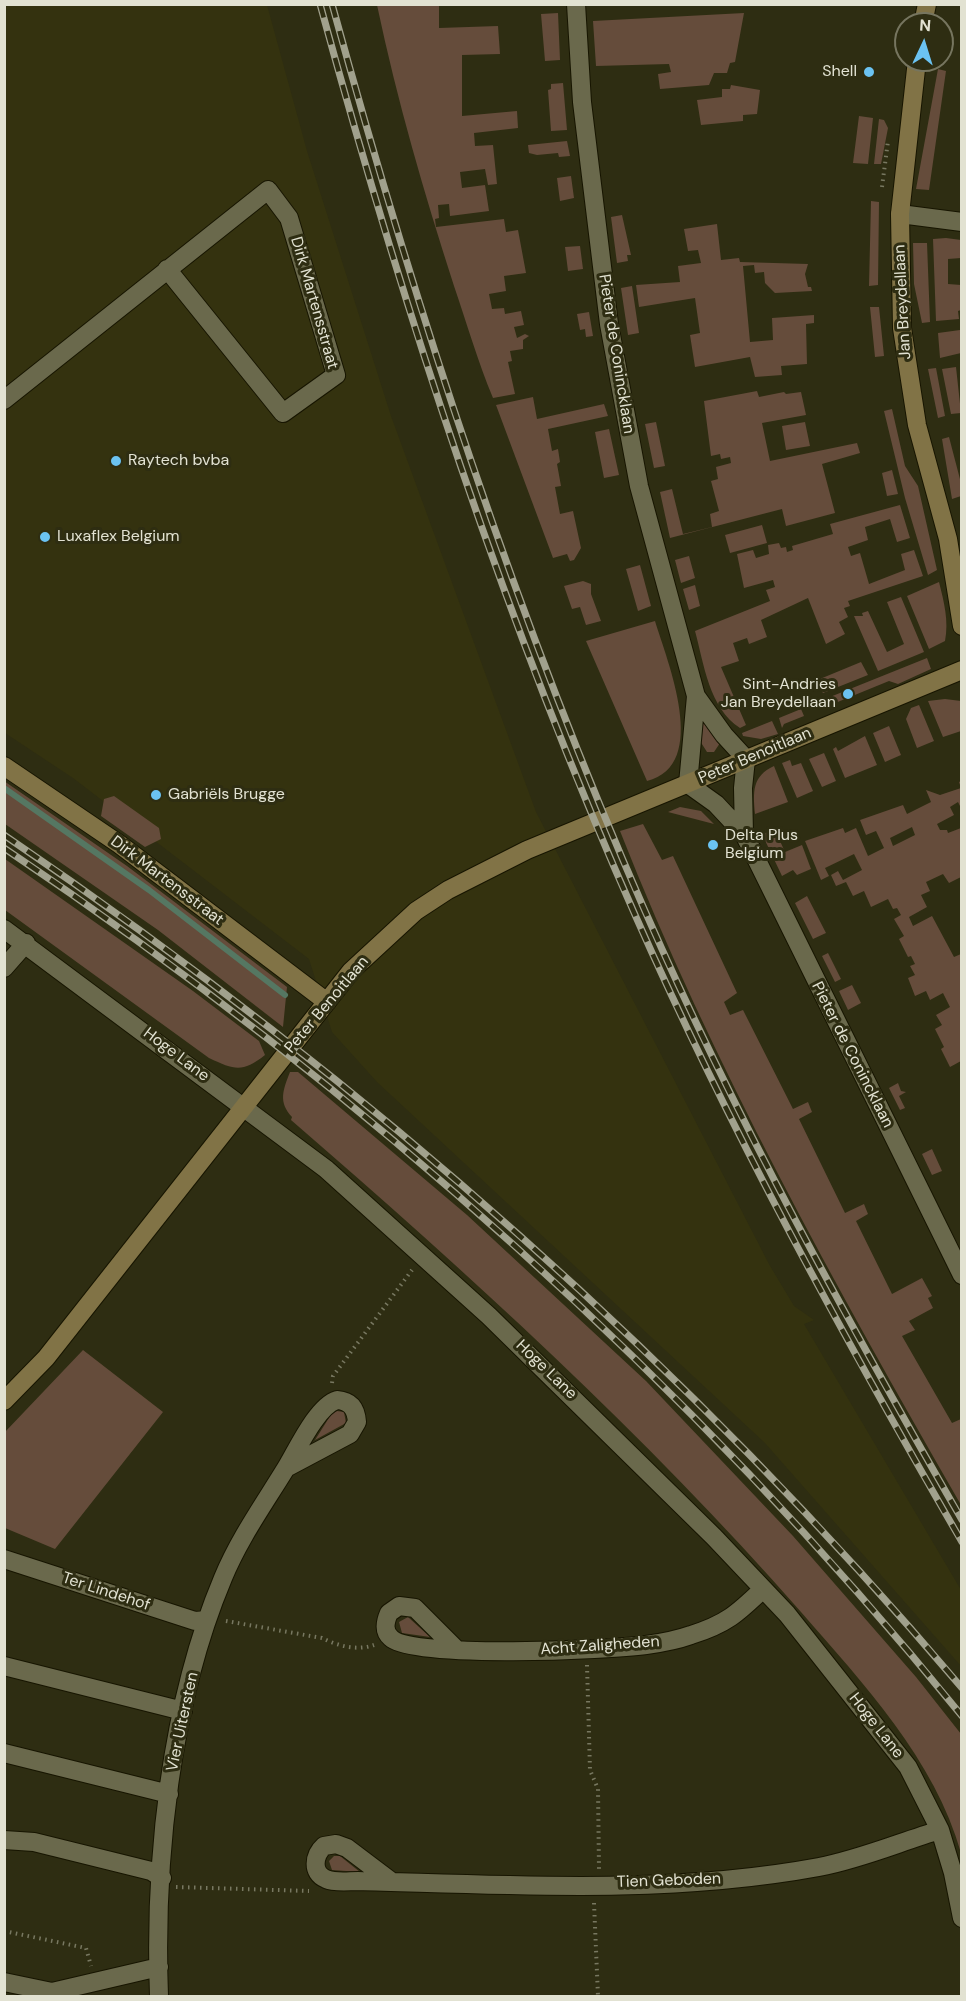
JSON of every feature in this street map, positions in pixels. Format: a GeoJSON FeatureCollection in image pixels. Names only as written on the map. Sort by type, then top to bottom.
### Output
{"type":"FeatureCollection","features":[{"type":"Feature","properties":{"kind":"street","name":"Pieter de Conincklaan"},"geometry":{"type":"LineString","coordinates":[[576,4],[582,102],[609,324],[639,486],[696,696],[688,784],[716,804],[744,834],[962,1275]]}},
{"type":"Feature","properties":{"kind":"street","name":"Jan Breydellaan"},"geometry":{"type":"LineString","coordinates":[[916,72],[900,214],[900,304],[906,369],[920,440],[948,539],[962,626]]}},
{"type":"Feature","properties":{"kind":"street","name":"Dirk Martensstraat"},"geometry":{"type":"LineString","coordinates":[[4,400],[167,269],[268,190],[289,218],[336,375],[283,413],[167,269]]}},
{"type":"Feature","properties":{"kind":"street"},"geometry":{"type":"LineString","coordinates":[[900,214],[962,222]]}},
{"type":"Feature","properties":{"kind":"street","name":"Jan Breydellaan"},"geometry":{"type":"LineString","coordinates":[[948,539],[962,560]]}},
{"type":"Feature","properties":{"kind":"street","name":"Peter Benoitlaan"},"geometry":{"type":"LineString","coordinates":[[4,1401],[46,1358],[351,971],[416,911],[448,890],[527,850],[962,670]]}},
{"type":"Feature","properties":{"kind":"street","name":"Pieter de Conincklaan"},"geometry":{"type":"LineString","coordinates":[[696,696],[724,735],[746,759],[743,788],[744,834]]}},
{"type":"Feature","properties":{"kind":"street","name":"Dirk Martensstraat"},"geometry":{"type":"LineString","coordinates":[[4,766],[119,844],[327,1002]]}},
{"type":"Feature","properties":{"kind":"street","name":"Hoge Lane"},"geometry":{"type":"LineString","coordinates":[[4,928],[326,1169],[423,1255],[658,1479],[763,1589],[854,1696],[908,1767],[940,1830],[953,1873],[962,1918]]}},
{"type":"Feature","properties":{"kind":"street"},"geometry":{"type":"LineString","coordinates":[[4,968],[26,943]]}},
{"type":"Feature","properties":{"kind":"street"},"geometry":{"type":"LineString","coordinates":[[286,1468],[350,1434],[355,1428],[357,1422],[354,1408],[342,1401],[330,1402]]}},
{"type":"Feature","properties":{"kind":"street","name":"Vier Uitersten"},"geometry":{"type":"LineString","coordinates":[[159,1996],[162,1878],[169,1794],[183,1711],[207,1620],[232,1557],[322,1410],[330,1402]]}},
{"type":"Feature","properties":{"kind":"street","name":"Ter Lindehof"},"geometry":{"type":"LineString","coordinates":[[4,1559],[195,1621],[207,1620]]}},
{"type":"Feature","properties":{"kind":"street","name":"Acht Zaligheden"},"geometry":{"type":"LineString","coordinates":[[391,1639],[420,1647],[457,1650],[587,1649],[648,1645],[690,1635],[730,1620],[763,1589]]}},
{"type":"Feature","properties":{"kind":"street"},"geometry":{"type":"LineString","coordinates":[[391,1639],[385,1626],[389,1613],[399,1606],[407,1606],[422,1614],[457,1650]]}},
{"type":"Feature","properties":{"kind":"street"},"geometry":{"type":"LineString","coordinates":[[4,1666],[183,1711]]}},
{"type":"Feature","properties":{"kind":"street"},"geometry":{"type":"LineString","coordinates":[[4,1753],[169,1794]]}},
{"type":"Feature","properties":{"kind":"street","name":"Tien Geboden"},"geometry":{"type":"LineString","coordinates":[[325,1879],[596,1884],[759,1877],[841,1862],[940,1830]]}},
{"type":"Feature","properties":{"kind":"street"},"geometry":{"type":"LineString","coordinates":[[4,1840],[45,1844],[151,1871],[162,1878]]}},
{"type":"Feature","properties":{"kind":"street"},"geometry":{"type":"LineString","coordinates":[[325,1879],[316,1869],[316,1857],[324,1846],[336,1844],[347,1848],[392,1882]]}},
{"type":"Feature","properties":{"kind":"street"},"geometry":{"type":"LineString","coordinates":[[4,1982],[52,1992],[159,1967]]}},
{"type":"Feature","properties":{"kind":"path"},"geometry":{"type":"LineString","coordinates":[[330,1402],[333,1376],[423,1255]]}},
{"type":"Feature","properties":{"kind":"path"},"geometry":{"type":"LineString","coordinates":[[207,1620],[219,1620],[322,1638],[333,1644],[362,1649],[391,1639]]}},
{"type":"Feature","properties":{"kind":"path"},"geometry":{"type":"LineString","coordinates":[[587,1649],[590,1770],[598,1789],[599,1873],[594,1907],[598,1996]]}},
{"type":"Feature","properties":{"kind":"path"},"geometry":{"type":"LineString","coordinates":[[162,1878],[178,1888],[316,1891],[325,1879]]}},
{"type":"Feature","properties":{"kind":"path"},"geometry":{"type":"LineString","coordinates":[[4,1930],[86,1948],[96,1983]]}},
{"type":"Feature","properties":{"kind":"shaded area"},"geometry":{"type":"Polygon","coordinates":[[[4,5],[267,5],[307,151],[391,416],[536,812],[770,1266],[794,1306],[814,1320],[804,1324],[961,1590],[961,1666],[765,1443],[377,1082],[332,1032],[309,959],[73,778],[5,733],[4,5]]]}},
{"type":"Feature","properties":{"kind":"shaded area"},"geometry":{"type":"Polygon","coordinates":[[[377,5],[465,5],[439,6],[439,28],[498,26],[500,54],[462,55],[462,116],[517,111],[518,128],[474,133],[475,146],[493,145],[497,184],[488,185],[485,169],[460,172],[462,188],[485,185],[489,211],[450,216],[449,204],[438,205],[439,218],[435,219],[436,227],[402,111],[377,5]]]}},
{"type":"Feature","properties":{"kind":"shaded area"},"geometry":{"type":"Polygon","coordinates":[[[558,13],[560,60],[545,61],[541,14],[558,13]]]}},
{"type":"Feature","properties":{"kind":"shaded area"},"geometry":{"type":"Polygon","coordinates":[[[744,13],[735,62],[730,63],[727,73],[714,73],[709,85],[660,89],[658,74],[671,72],[669,64],[596,66],[593,21],[744,13]]]}},
{"type":"Feature","properties":{"kind":"shaded area"},"geometry":{"type":"Polygon","coordinates":[[[937,72],[946,72],[929,190],[916,189],[937,72]]]}},
{"type":"Feature","properties":{"kind":"shaded area"},"geometry":{"type":"Polygon","coordinates":[[[563,83],[567,130],[551,131],[548,90],[551,89],[551,84],[563,83]]]}},
{"type":"Feature","properties":{"kind":"shaded area"},"geometry":{"type":"Polygon","coordinates":[[[731,85],[760,90],[757,114],[743,115],[743,121],[701,125],[697,100],[722,97],[722,89],[730,89],[731,85]]]}},
{"type":"Feature","properties":{"kind":"shaded area"},"geometry":{"type":"Polygon","coordinates":[[[859,116],[873,118],[868,164],[853,163],[859,116]]]}},
{"type":"Feature","properties":{"kind":"shaded area"},"geometry":{"type":"Polygon","coordinates":[[[879,119],[884,120],[888,128],[881,164],[874,164],[879,119]]]}},
{"type":"Feature","properties":{"kind":"shaded area"},"geometry":{"type":"Polygon","coordinates":[[[567,141],[570,156],[559,157],[558,153],[537,155],[529,153],[528,145],[567,141]]]}},
{"type":"Feature","properties":{"kind":"shaded area"},"geometry":{"type":"Polygon","coordinates":[[[571,176],[574,198],[560,201],[557,178],[571,176]]]}},
{"type":"Feature","properties":{"kind":"shaded area"},"geometry":{"type":"Polygon","coordinates":[[[871,201],[879,202],[878,285],[869,286],[871,201]]]}},
{"type":"Feature","properties":{"kind":"shaded area"},"geometry":{"type":"Polygon","coordinates":[[[622,215],[631,255],[627,255],[628,261],[617,263],[611,217],[622,215]]]}},
{"type":"Feature","properties":{"kind":"shaded area"},"geometry":{"type":"Polygon","coordinates":[[[504,219],[506,232],[518,230],[526,273],[504,276],[506,291],[489,294],[492,309],[504,308],[505,314],[521,311],[524,325],[514,327],[517,338],[525,334],[529,336],[523,340],[523,349],[510,351],[512,361],[508,362],[515,394],[493,398],[482,371],[436,227],[504,219]]]}},
{"type":"Feature","properties":{"kind":"shaded area"},"geometry":{"type":"Polygon","coordinates":[[[717,224],[721,260],[739,258],[740,262],[808,264],[805,274],[808,287],[811,287],[812,291],[775,293],[765,283],[764,272],[755,273],[754,265],[743,266],[750,342],[773,340],[772,318],[814,315],[814,323],[806,324],[807,364],[781,366],[782,375],[755,377],[750,357],[695,367],[690,335],[700,333],[695,298],[639,307],[636,285],[680,282],[678,266],[701,263],[698,250],[688,251],[684,229],[717,224]]]}},
{"type":"Feature","properties":{"kind":"shaded area"},"geometry":{"type":"Polygon","coordinates":[[[933,239],[961,240],[961,258],[948,259],[948,284],[961,285],[961,310],[958,311],[959,319],[936,321],[933,239]]]}},
{"type":"Feature","properties":{"kind":"shaded area"},"geometry":{"type":"Polygon","coordinates":[[[913,243],[927,243],[930,322],[922,323],[914,284],[913,243]]]}},
{"type":"Feature","properties":{"kind":"shaded area"},"geometry":{"type":"Polygon","coordinates":[[[580,246],[583,269],[568,271],[565,247],[580,246]]]}},
{"type":"Feature","properties":{"kind":"shaded area"},"geometry":{"type":"Polygon","coordinates":[[[632,286],[639,333],[628,335],[621,288],[632,286]]]}},
{"type":"Feature","properties":{"kind":"shaded area"},"geometry":{"type":"Polygon","coordinates":[[[870,307],[879,307],[884,356],[875,357],[870,307]]]}},
{"type":"Feature","properties":{"kind":"shaded area"},"geometry":{"type":"Polygon","coordinates":[[[589,312],[593,336],[586,337],[585,329],[580,330],[577,314],[589,312]]]}},
{"type":"Feature","properties":{"kind":"shaded area"},"geometry":{"type":"Polygon","coordinates":[[[960,330],[961,353],[940,358],[938,333],[960,330]]]}},
{"type":"Feature","properties":{"kind":"shaded area"},"geometry":{"type":"Polygon","coordinates":[[[956,367],[961,413],[951,414],[942,369],[956,367]]]}},
{"type":"Feature","properties":{"kind":"shaded area"},"geometry":{"type":"Polygon","coordinates":[[[936,368],[945,416],[938,418],[928,369],[936,368]]]}},
{"type":"Feature","properties":{"kind":"shaded area"},"geometry":{"type":"Polygon","coordinates":[[[757,391],[759,397],[784,392],[786,394],[801,392],[806,415],[762,423],[770,461],[857,443],[860,453],[822,464],[835,513],[786,526],[782,509],[670,538],[660,492],[672,489],[683,534],[712,527],[710,514],[719,511],[711,481],[718,479],[716,467],[731,463],[730,457],[721,459],[720,454],[711,456],[704,401],[757,391]]]}},
{"type":"Feature","properties":{"kind":"shaded area"},"geometry":{"type":"Polygon","coordinates":[[[533,397],[537,419],[604,404],[608,416],[548,429],[552,451],[558,449],[560,462],[557,464],[561,486],[555,487],[560,514],[573,511],[581,548],[574,560],[570,561],[567,554],[553,558],[496,405],[533,397]]]}},
{"type":"Feature","properties":{"kind":"shaded area"},"geometry":{"type":"Polygon","coordinates":[[[892,409],[905,466],[918,486],[937,570],[928,575],[905,498],[884,411],[892,409]]]}},
{"type":"Feature","properties":{"kind":"shaded area"},"geometry":{"type":"Polygon","coordinates":[[[656,422],[665,466],[654,468],[645,424],[656,422]]]}},
{"type":"Feature","properties":{"kind":"shaded area"},"geometry":{"type":"Polygon","coordinates":[[[805,422],[810,446],[786,450],[782,426],[805,422]]]}},
{"type":"Feature","properties":{"kind":"shaded area"},"geometry":{"type":"Polygon","coordinates":[[[609,429],[619,475],[604,478],[595,432],[609,429]]]}},
{"type":"Feature","properties":{"kind":"shaded area"},"geometry":{"type":"Polygon","coordinates":[[[949,437],[961,483],[961,496],[952,499],[942,439],[949,437]]]}},
{"type":"Feature","properties":{"kind":"shaded area"},"geometry":{"type":"Polygon","coordinates":[[[892,470],[898,494],[887,496],[882,473],[892,470]]]}},
{"type":"Feature","properties":{"kind":"shaded area"},"geometry":{"type":"Polygon","coordinates":[[[900,505],[910,538],[897,542],[890,519],[865,527],[868,540],[848,547],[851,556],[860,553],[869,584],[905,570],[901,554],[914,550],[923,576],[848,601],[850,606],[844,608],[848,617],[839,622],[845,634],[826,644],[808,598],[761,620],[767,637],[749,644],[747,638],[733,643],[739,661],[721,667],[746,725],[740,728],[721,709],[715,697],[705,671],[695,631],[770,601],[766,590],[775,587],[773,580],[744,588],[737,554],[753,550],[756,558],[769,554],[768,545],[779,543],[781,548],[786,547],[787,552],[793,550],[792,546],[833,534],[830,524],[900,505]]]}},
{"type":"Feature","properties":{"kind":"shaded area"},"geometry":{"type":"Polygon","coordinates":[[[762,525],[767,543],[730,553],[725,535],[762,525]]]}},
{"type":"Feature","properties":{"kind":"shaded area"},"geometry":{"type":"Polygon","coordinates":[[[689,556],[695,578],[681,583],[675,560],[689,556]]]}},
{"type":"Feature","properties":{"kind":"shaded area"},"geometry":{"type":"Polygon","coordinates":[[[640,565],[651,606],[638,611],[626,569],[640,565]]]}},
{"type":"Feature","properties":{"kind":"shaded area"},"geometry":{"type":"Polygon","coordinates":[[[583,581],[591,584],[591,594],[601,621],[586,625],[580,607],[572,609],[564,586],[583,581]]]}},
{"type":"Feature","properties":{"kind":"shaded area"},"geometry":{"type":"Polygon","coordinates":[[[939,582],[946,619],[945,641],[929,649],[907,596],[939,582]]]}},
{"type":"Feature","properties":{"kind":"shaded area"},"geometry":{"type":"Polygon","coordinates":[[[695,585],[700,606],[689,610],[683,589],[695,585]]]}},
{"type":"Feature","properties":{"kind":"shaded area"},"geometry":{"type":"Polygon","coordinates":[[[901,597],[924,652],[878,671],[854,616],[863,616],[862,613],[868,611],[887,652],[904,644],[887,602],[901,597]]]}},
{"type":"Feature","properties":{"kind":"shaded area"},"geometry":{"type":"Polygon","coordinates":[[[655,621],[675,685],[680,710],[681,734],[677,755],[666,771],[647,781],[586,641],[655,621]]]}},
{"type":"Feature","properties":{"kind":"shaded area"},"geometry":{"type":"Polygon","coordinates":[[[927,658],[931,669],[898,684],[889,681],[823,708],[820,701],[927,658]]]}},
{"type":"Feature","properties":{"kind":"shaded area"},"geometry":{"type":"Polygon","coordinates":[[[861,662],[868,675],[823,693],[815,681],[861,662]]]}},
{"type":"Feature","properties":{"kind":"shaded area"},"geometry":{"type":"Polygon","coordinates":[[[945,699],[961,701],[961,731],[943,737],[928,701],[945,699]]]}},
{"type":"Feature","properties":{"kind":"shaded area"},"geometry":{"type":"Polygon","coordinates":[[[919,705],[934,741],[917,748],[906,719],[911,708],[919,705]]]}},
{"type":"Feature","properties":{"kind":"shaded area"},"geometry":{"type":"Polygon","coordinates":[[[698,707],[720,743],[714,752],[707,752],[700,741],[698,707]]]}},
{"type":"Feature","properties":{"kind":"shaded area"},"geometry":{"type":"Polygon","coordinates":[[[801,709],[804,716],[784,724],[782,728],[779,718],[801,709]]]}},
{"type":"Feature","properties":{"kind":"shaded area"},"geometry":{"type":"Polygon","coordinates":[[[772,721],[778,734],[761,739],[743,736],[742,733],[772,721]]]}},
{"type":"Feature","properties":{"kind":"shaded area"},"geometry":{"type":"Polygon","coordinates":[[[889,726],[901,755],[885,762],[873,733],[889,726]]]}},
{"type":"Feature","properties":{"kind":"shaded area"},"geometry":{"type":"Polygon","coordinates":[[[865,736],[877,765],[845,778],[833,749],[836,747],[838,751],[865,736]]]}},
{"type":"Feature","properties":{"kind":"shaded area"},"geometry":{"type":"Polygon","coordinates":[[[824,753],[836,781],[822,787],[809,759],[824,753]]]}},
{"type":"Feature","properties":{"kind":"shaded area"},"geometry":{"type":"Polygon","coordinates":[[[790,760],[792,766],[801,763],[813,791],[797,798],[782,763],[790,760]]]}},
{"type":"Feature","properties":{"kind":"shaded area"},"geometry":{"type":"Polygon","coordinates":[[[774,766],[788,802],[755,814],[754,792],[758,780],[774,766]]]}},
{"type":"Feature","properties":{"kind":"shaded area"},"geometry":{"type":"Polygon","coordinates":[[[4,781],[127,866],[287,987],[283,1027],[158,930],[5,824],[4,781]]]}},
{"type":"Feature","properties":{"kind":"shaded area"},"geometry":{"type":"Polygon","coordinates":[[[961,788],[961,808],[958,802],[950,807],[954,815],[937,824],[940,830],[947,830],[948,833],[961,828],[961,877],[949,883],[943,874],[926,882],[930,891],[921,895],[927,907],[909,917],[913,926],[932,916],[954,957],[961,954],[961,1061],[950,1067],[935,1029],[942,1025],[936,1015],[950,1007],[943,993],[930,1000],[926,991],[915,996],[908,978],[915,975],[910,966],[915,964],[911,956],[908,957],[899,939],[904,936],[894,919],[901,915],[897,908],[893,909],[888,899],[871,907],[864,891],[853,896],[846,882],[836,886],[831,875],[838,871],[843,880],[862,870],[854,854],[825,868],[829,876],[821,880],[805,841],[843,828],[845,833],[856,828],[868,856],[884,848],[876,831],[866,835],[860,820],[903,805],[907,814],[931,802],[926,790],[940,795],[961,788]],[[912,827],[890,838],[893,846],[915,835],[912,827]]]}},
{"type":"Feature","properties":{"kind":"shaded area"},"geometry":{"type":"Polygon","coordinates":[[[114,796],[159,828],[161,839],[145,847],[101,816],[104,799],[114,796]]]}},
{"type":"Feature","properties":{"kind":"shaded area"},"geometry":{"type":"Polygon","coordinates":[[[680,807],[701,811],[714,824],[668,812],[680,807]]]}},
{"type":"Feature","properties":{"kind":"shaded area"},"geometry":{"type":"Polygon","coordinates":[[[643,824],[662,860],[673,856],[737,993],[724,1002],[730,1015],[743,1010],[793,1109],[808,1102],[812,1112],[799,1119],[845,1213],[864,1204],[868,1214],[856,1221],[892,1294],[922,1278],[932,1296],[928,1298],[933,1308],[909,1321],[915,1330],[902,1336],[952,1423],[961,1419],[961,1505],[822,1258],[735,1090],[656,918],[620,831],[643,824]]]}},
{"type":"Feature","properties":{"kind":"shaded area"},"geometry":{"type":"Polygon","coordinates":[[[775,830],[785,852],[802,845],[811,869],[797,875],[793,870],[782,876],[762,834],[775,830]]]}},
{"type":"Feature","properties":{"kind":"shaded area"},"geometry":{"type":"Polygon","coordinates":[[[5,859],[193,991],[259,1041],[265,1055],[250,1065],[238,1068],[209,1058],[5,910],[5,859]]]}},
{"type":"Feature","properties":{"kind":"shaded area"},"geometry":{"type":"Polygon","coordinates":[[[807,896],[826,933],[813,939],[795,903],[807,896]]]}},
{"type":"Feature","properties":{"kind":"shaded area"},"geometry":{"type":"Polygon","coordinates":[[[828,953],[841,979],[835,982],[822,956],[828,953]]]}},
{"type":"Feature","properties":{"kind":"shaded area"},"geometry":{"type":"Polygon","coordinates":[[[852,985],[861,1003],[848,1010],[839,991],[852,985]]]}},
{"type":"Feature","properties":{"kind":"shaded area"},"geometry":{"type":"Polygon","coordinates":[[[290,1072],[298,1072],[467,1215],[646,1381],[793,1536],[916,1677],[961,1734],[961,1853],[934,1786],[894,1724],[849,1667],[742,1546],[618,1419],[489,1296],[291,1120],[292,1117],[283,1101],[285,1085],[290,1072]]]}},
{"type":"Feature","properties":{"kind":"shaded area"},"geometry":{"type":"Polygon","coordinates":[[[898,1083],[901,1091],[906,1092],[899,1096],[905,1108],[900,1110],[889,1088],[898,1083]]]}},
{"type":"Feature","properties":{"kind":"shaded area"},"geometry":{"type":"Polygon","coordinates":[[[932,1149],[942,1171],[932,1175],[922,1154],[932,1149]]]}},
{"type":"Feature","properties":{"kind":"shaded area"},"geometry":{"type":"Polygon","coordinates":[[[83,1350],[163,1412],[55,1549],[5,1528],[5,1432],[83,1350]]]}},
{"type":"Feature","properties":{"kind":"shaded area"},"geometry":{"type":"Polygon","coordinates":[[[344,1412],[346,1423],[315,1440],[332,1413],[344,1412]]]}},
{"type":"Feature","properties":{"kind":"shaded area"},"geometry":{"type":"Polygon","coordinates":[[[408,1617],[430,1637],[402,1633],[399,1622],[408,1617]]]}},
{"type":"Feature","properties":{"kind":"shaded area"},"geometry":{"type":"Polygon","coordinates":[[[334,1856],[340,1856],[360,1872],[332,1870],[329,1861],[334,1856]]]}},
{"type":"Feature","properties":{"kind":"waterway"},"geometry":{"type":"LineString","coordinates":[[4,788],[149,890],[285,995]]}},
{"type":"Feature","properties":{"kind":"railway"},"geometry":{"type":"LineString","coordinates":[[320,4],[387,236],[461,466],[543,694],[588,806],[672,997],[710,1077],[790,1234],[962,1542]]}},
{"type":"Feature","properties":{"kind":"railway"},"geometry":{"type":"LineString","coordinates":[[332,4],[399,235],[472,464],[512,577],[598,800],[645,911],[717,1067],[836,1296],[962,1520]]}},
{"type":"Feature","properties":{"kind":"railway"},"geometry":{"type":"LineString","coordinates":[[4,835],[136,927],[264,1024],[390,1124],[512,1229],[630,1338],[745,1450],[856,1567],[962,1688]]}},
{"type":"Feature","properties":{"kind":"railway"},"geometry":{"type":"LineString","coordinates":[[4,848],[137,940],[266,1038],[393,1140],[515,1246],[634,1357],[748,1473],[857,1592],[962,1716]]}},
{"type":"Feature","properties":{"kind":"place","name":"Shell"},"geometry":{"type":"Point","coordinates":[869,72]}},
{"type":"Feature","properties":{"kind":"place","name":"Raytech bvba"},"geometry":{"type":"Point","coordinates":[116,461]}},
{"type":"Feature","properties":{"kind":"place","name":"Luxaflex Belgium"},"geometry":{"type":"Point","coordinates":[45,537]}},
{"type":"Feature","properties":{"kind":"place","name":"Sint-Andries Jan Breydellaan"},"geometry":{"type":"Point","coordinates":[848,694]}},
{"type":"Feature","properties":{"kind":"place","name":"Gabriëls Brugge"},"geometry":{"type":"Point","coordinates":[156,795]}},
{"type":"Feature","properties":{"kind":"place","name":"Delta Plus Belgium"},"geometry":{"type":"Point","coordinates":[713,845]}}]}
